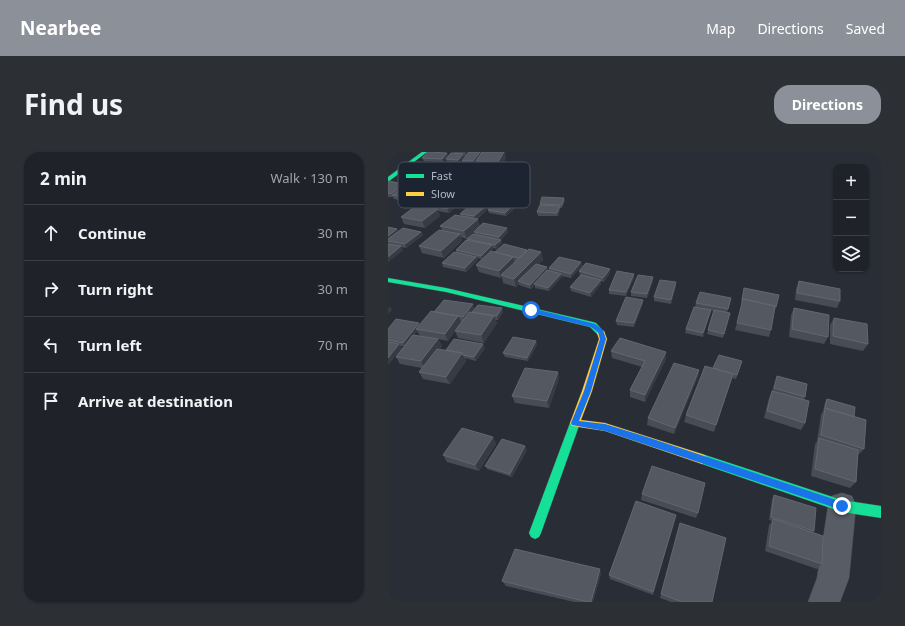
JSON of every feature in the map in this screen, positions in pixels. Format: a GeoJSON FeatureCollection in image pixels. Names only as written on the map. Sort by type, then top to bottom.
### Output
{"type":"FeatureCollection","features":[{"type":"Feature","properties":{"kind":"street"},"geometry":{"type":"LineString","coordinates":[[410,162],[425,152]]}},
{"type":"Feature","properties":{"kind":"street"},"geometry":{"type":"LineString","coordinates":[[388,280],[446,290],[593,325],[600,331],[603,339],[587,391],[534,533]]}},
{"type":"Feature","properties":{"kind":"street"},"geometry":{"type":"LineString","coordinates":[[575,423],[605,428],[650,441],[842,506],[881,512]]}},
{"type":"Feature","properties":{"kind":"street"},"geometry":{"type":"LineString","coordinates":[[824,602],[833,578],[842,506]]}},
{"type":"Feature","properties":{"kind":"building"},"geometry":{"type":"Polygon","coordinates":[[[428,152],[447,153],[442,159],[422,158],[428,152]]]}},
{"type":"Feature","properties":{"kind":"building"},"geometry":{"type":"Polygon","coordinates":[[[469,152],[480,152],[473,161],[462,161],[469,152]]]}},
{"type":"Feature","properties":{"kind":"building"},"geometry":{"type":"Polygon","coordinates":[[[482,152],[504,152],[498,162],[476,161],[482,152]]]}},
{"type":"Feature","properties":{"kind":"building"},"geometry":{"type":"Polygon","coordinates":[[[451,153],[463,154],[458,160],[446,159],[451,153]]]}},
{"type":"Feature","properties":{"kind":"building"},"geometry":{"type":"Polygon","coordinates":[[[388,181],[398,183],[398,189],[391,194],[388,193],[388,181]]]}},
{"type":"Feature","properties":{"kind":"building"},"geometry":{"type":"Polygon","coordinates":[[[398,191],[398,196],[392,195],[398,191]]]}},
{"type":"Feature","properties":{"kind":"building"},"geometry":{"type":"Polygon","coordinates":[[[542,197],[564,198],[562,205],[540,204],[542,197]]]}},
{"type":"Feature","properties":{"kind":"building"},"geometry":{"type":"Polygon","coordinates":[[[540,205],[560,206],[557,213],[537,212],[540,205]]]}},
{"type":"Feature","properties":{"kind":"building"},"geometry":{"type":"Polygon","coordinates":[[[413,208],[438,209],[422,221],[401,217],[413,208]]]}},
{"type":"Feature","properties":{"kind":"building"},"geometry":{"type":"Polygon","coordinates":[[[467,208],[484,208],[474,216],[460,214],[467,208]]]}},
{"type":"Feature","properties":{"kind":"building"},"geometry":{"type":"Polygon","coordinates":[[[490,208],[510,208],[505,213],[488,210],[490,208]]]}},
{"type":"Feature","properties":{"kind":"building"},"geometry":{"type":"Polygon","coordinates":[[[455,215],[478,219],[464,231],[440,226],[455,215]]]}},
{"type":"Feature","properties":{"kind":"building"},"geometry":{"type":"Polygon","coordinates":[[[483,223],[507,228],[499,237],[474,232],[483,223]]]}},
{"type":"Feature","properties":{"kind":"building"},"geometry":{"type":"Polygon","coordinates":[[[388,227],[397,229],[388,236],[388,227]]]}},
{"type":"Feature","properties":{"kind":"building"},"geometry":{"type":"Polygon","coordinates":[[[403,228],[421,232],[405,244],[388,241],[388,239],[403,228]]]}},
{"type":"Feature","properties":{"kind":"building"},"geometry":{"type":"Polygon","coordinates":[[[439,230],[460,234],[441,251],[419,246],[439,230]]]}},
{"type":"Feature","properties":{"kind":"building"},"geometry":{"type":"Polygon","coordinates":[[[473,234],[501,240],[495,245],[467,239],[473,234]]]}},
{"type":"Feature","properties":{"kind":"building"},"geometry":{"type":"Polygon","coordinates":[[[466,240],[492,245],[481,256],[456,250],[466,240]]]}},
{"type":"Feature","properties":{"kind":"building"},"geometry":{"type":"Polygon","coordinates":[[[388,244],[401,246],[388,257],[388,244]]]}},
{"type":"Feature","properties":{"kind":"building"},"geometry":{"type":"Polygon","coordinates":[[[504,244],[527,250],[519,258],[495,252],[504,244]]]}},
{"type":"Feature","properties":{"kind":"building"},"geometry":{"type":"Polygon","coordinates":[[[529,249],[541,252],[514,279],[501,275],[529,249]]]}},
{"type":"Feature","properties":{"kind":"building"},"geometry":{"type":"Polygon","coordinates":[[[491,251],[513,257],[499,271],[476,265],[491,251]]]}},
{"type":"Feature","properties":{"kind":"building"},"geometry":{"type":"Polygon","coordinates":[[[454,252],[476,257],[465,268],[442,263],[454,252]]]}},
{"type":"Feature","properties":{"kind":"building"},"geometry":{"type":"Polygon","coordinates":[[[559,257],[581,262],[571,274],[549,268],[559,257]]]}},
{"type":"Feature","properties":{"kind":"building"},"geometry":{"type":"Polygon","coordinates":[[[586,263],[610,269],[603,278],[579,271],[586,263]]]}},
{"type":"Feature","properties":{"kind":"building"},"geometry":{"type":"Polygon","coordinates":[[[536,264],[547,267],[530,285],[518,281],[536,264]]]}},
{"type":"Feature","properties":{"kind":"building"},"geometry":{"type":"Polygon","coordinates":[[[547,270],[561,274],[548,288],[534,284],[547,270]]]}},
{"type":"Feature","properties":{"kind":"building"},"geometry":{"type":"Polygon","coordinates":[[[617,271],[634,274],[626,292],[609,290],[617,271]]]}},
{"type":"Feature","properties":{"kind":"building"},"geometry":{"type":"Polygon","coordinates":[[[581,275],[601,280],[590,293],[570,287],[581,275]]]}},
{"type":"Feature","properties":{"kind":"building"},"geometry":{"type":"Polygon","coordinates":[[[638,275],[653,277],[647,294],[631,292],[638,275]]]}},
{"type":"Feature","properties":{"kind":"building"},"geometry":{"type":"Polygon","coordinates":[[[660,280],[676,282],[671,300],[654,297],[660,280]]]}},
{"type":"Feature","properties":{"kind":"building"},"geometry":{"type":"Polygon","coordinates":[[[799,281],[840,289],[840,301],[797,293],[799,281]]]}},
{"type":"Feature","properties":{"kind":"building"},"geometry":{"type":"Polygon","coordinates":[[[744,288],[779,295],[776,307],[742,300],[744,288]]]}},
{"type":"Feature","properties":{"kind":"building"},"geometry":{"type":"Polygon","coordinates":[[[700,292],[731,298],[728,309],[696,303],[700,292]]]}},
{"type":"Feature","properties":{"kind":"building"},"geometry":{"type":"Polygon","coordinates":[[[626,297],[643,300],[634,323],[616,321],[626,297]]]}},
{"type":"Feature","properties":{"kind":"building"},"geometry":{"type":"Polygon","coordinates":[[[743,299],[775,306],[771,330],[737,323],[743,299]]]}},
{"type":"Feature","properties":{"kind":"building"},"geometry":{"type":"Polygon","coordinates":[[[444,300],[473,304],[463,317],[434,312],[444,300]]]}},
{"type":"Feature","properties":{"kind":"building"},"geometry":{"type":"Polygon","coordinates":[[[478,305],[502,308],[497,316],[472,312],[478,305]]]}},
{"type":"Feature","properties":{"kind":"building"},"geometry":{"type":"Polygon","coordinates":[[[694,307],[711,310],[703,333],[686,329],[694,307]]]}},
{"type":"Feature","properties":{"kind":"building"},"geometry":{"type":"Polygon","coordinates":[[[794,308],[829,315],[828,337],[792,329],[794,308]]]}},
{"type":"Feature","properties":{"kind":"building"},"geometry":{"type":"Polygon","coordinates":[[[714,310],[730,313],[724,334],[708,330],[714,310]]]}},
{"type":"Feature","properties":{"kind":"building"},"geometry":{"type":"Polygon","coordinates":[[[431,311],[458,316],[445,334],[416,329],[431,311]]]}},
{"type":"Feature","properties":{"kind":"building"},"geometry":{"type":"Polygon","coordinates":[[[469,312],[494,316],[481,335],[455,331],[469,312]]]}},
{"type":"Feature","properties":{"kind":"building"},"geometry":{"type":"Polygon","coordinates":[[[834,318],[867,324],[868,344],[833,336],[834,318]]]}},
{"type":"Feature","properties":{"kind":"building"},"geometry":{"type":"Polygon","coordinates":[[[396,319],[419,323],[403,343],[388,340],[388,329],[396,319]]]}},
{"type":"Feature","properties":{"kind":"building"},"geometry":{"type":"Polygon","coordinates":[[[413,335],[438,339],[421,361],[396,357],[413,335]]]}},
{"type":"Feature","properties":{"kind":"building"},"geometry":{"type":"Polygon","coordinates":[[[513,337],[536,341],[527,358],[503,353],[513,337]]]}},
{"type":"Feature","properties":{"kind":"building"},"geometry":{"type":"Polygon","coordinates":[[[620,338],[666,352],[645,395],[630,390],[645,361],[611,351],[620,338]]]}},
{"type":"Feature","properties":{"kind":"building"},"geometry":{"type":"Polygon","coordinates":[[[454,339],[483,344],[474,357],[446,350],[454,339]]]}},
{"type":"Feature","properties":{"kind":"building"},"geometry":{"type":"Polygon","coordinates":[[[388,342],[399,344],[388,358],[388,342]]]}},
{"type":"Feature","properties":{"kind":"building"},"geometry":{"type":"Polygon","coordinates":[[[437,349],[462,353],[446,377],[419,372],[437,349]]]}},
{"type":"Feature","properties":{"kind":"building"},"geometry":{"type":"Polygon","coordinates":[[[719,355],[742,361],[737,375],[713,368],[719,355]]]}},
{"type":"Feature","properties":{"kind":"building"},"geometry":{"type":"Polygon","coordinates":[[[674,363],[699,370],[675,428],[648,418],[674,363]]]}},
{"type":"Feature","properties":{"kind":"building"},"geometry":{"type":"Polygon","coordinates":[[[705,366],[733,374],[716,425],[686,415],[705,366]]]}},
{"type":"Feature","properties":{"kind":"building"},"geometry":{"type":"Polygon","coordinates":[[[525,368],[558,372],[547,401],[512,396],[525,368]]]}},
{"type":"Feature","properties":{"kind":"building"},"geometry":{"type":"Polygon","coordinates":[[[777,376],[807,384],[805,397],[774,388],[777,376]]]}},
{"type":"Feature","properties":{"kind":"building"},"geometry":{"type":"Polygon","coordinates":[[[772,391],[809,401],[805,423],[767,411],[772,391]]]}},
{"type":"Feature","properties":{"kind":"building"},"geometry":{"type":"Polygon","coordinates":[[[827,399],[855,407],[854,417],[825,408],[827,399]]]}},
{"type":"Feature","properties":{"kind":"building"},"geometry":{"type":"Polygon","coordinates":[[[825,408],[866,420],[864,449],[821,435],[825,408]]]}},
{"type":"Feature","properties":{"kind":"building"},"geometry":{"type":"Polygon","coordinates":[[[462,428],[493,437],[475,465],[443,455],[462,428]]]}},
{"type":"Feature","properties":{"kind":"building"},"geometry":{"type":"Polygon","coordinates":[[[819,438],[858,450],[856,482],[815,469],[819,438]]]}},
{"type":"Feature","properties":{"kind":"building"},"geometry":{"type":"Polygon","coordinates":[[[502,439],[525,446],[510,474],[485,466],[502,439]]]}},
{"type":"Feature","properties":{"kind":"building"},"geometry":{"type":"Polygon","coordinates":[[[652,466],[705,483],[698,513],[642,494],[652,466]]]}},
{"type":"Feature","properties":{"kind":"building"},"geometry":{"type":"Polygon","coordinates":[[[774,495],[816,508],[814,531],[771,517],[774,495]]]}},
{"type":"Feature","properties":{"kind":"building"},"geometry":{"type":"Polygon","coordinates":[[[636,501],[676,515],[653,592],[609,575],[636,501]]]}},
{"type":"Feature","properties":{"kind":"building"},"geometry":{"type":"Polygon","coordinates":[[[773,519],[823,536],[822,564],[769,546],[773,519]]]}},
{"type":"Feature","properties":{"kind":"building"},"geometry":{"type":"Polygon","coordinates":[[[680,523],[726,538],[712,602],[682,602],[661,594],[680,523]]]}},
{"type":"Feature","properties":{"kind":"building"},"geometry":{"type":"Polygon","coordinates":[[[515,549],[600,569],[591,602],[502,581],[515,549]]]}},
{"type":"Feature","properties":{"kind":"traffic: fast"},"geometry":{"type":"LineString","coordinates":[[412,162],[425,152]]}},
{"type":"Feature","properties":{"kind":"traffic: fast"},"geometry":{"type":"LineString","coordinates":[[388,180],[398,172]]}},
{"type":"Feature","properties":{"kind":"traffic: fast"},"geometry":{"type":"LineString","coordinates":[[388,280],[446,290],[593,325],[601,333]]}},
{"type":"Feature","properties":{"kind":"traffic: fast"},"geometry":{"type":"LineString","coordinates":[[535,533],[575,423]]}},
{"type":"Feature","properties":{"kind":"traffic: fast"},"geometry":{"type":"LineString","coordinates":[[702,459],[842,506],[881,512]]}},
{"type":"Feature","properties":{"kind":"traffic: slow"},"geometry":{"type":"LineString","coordinates":[[601,333],[603,339],[587,391],[575,423],[605,427],[702,459]]}},
{"type":"Feature","properties":{"kind":"route"},"geometry":{"type":"LineString","coordinates":[[531,310],[593,325],[600,331],[603,339],[587,391],[575,423],[605,428],[650,441],[842,506]]}}]}
